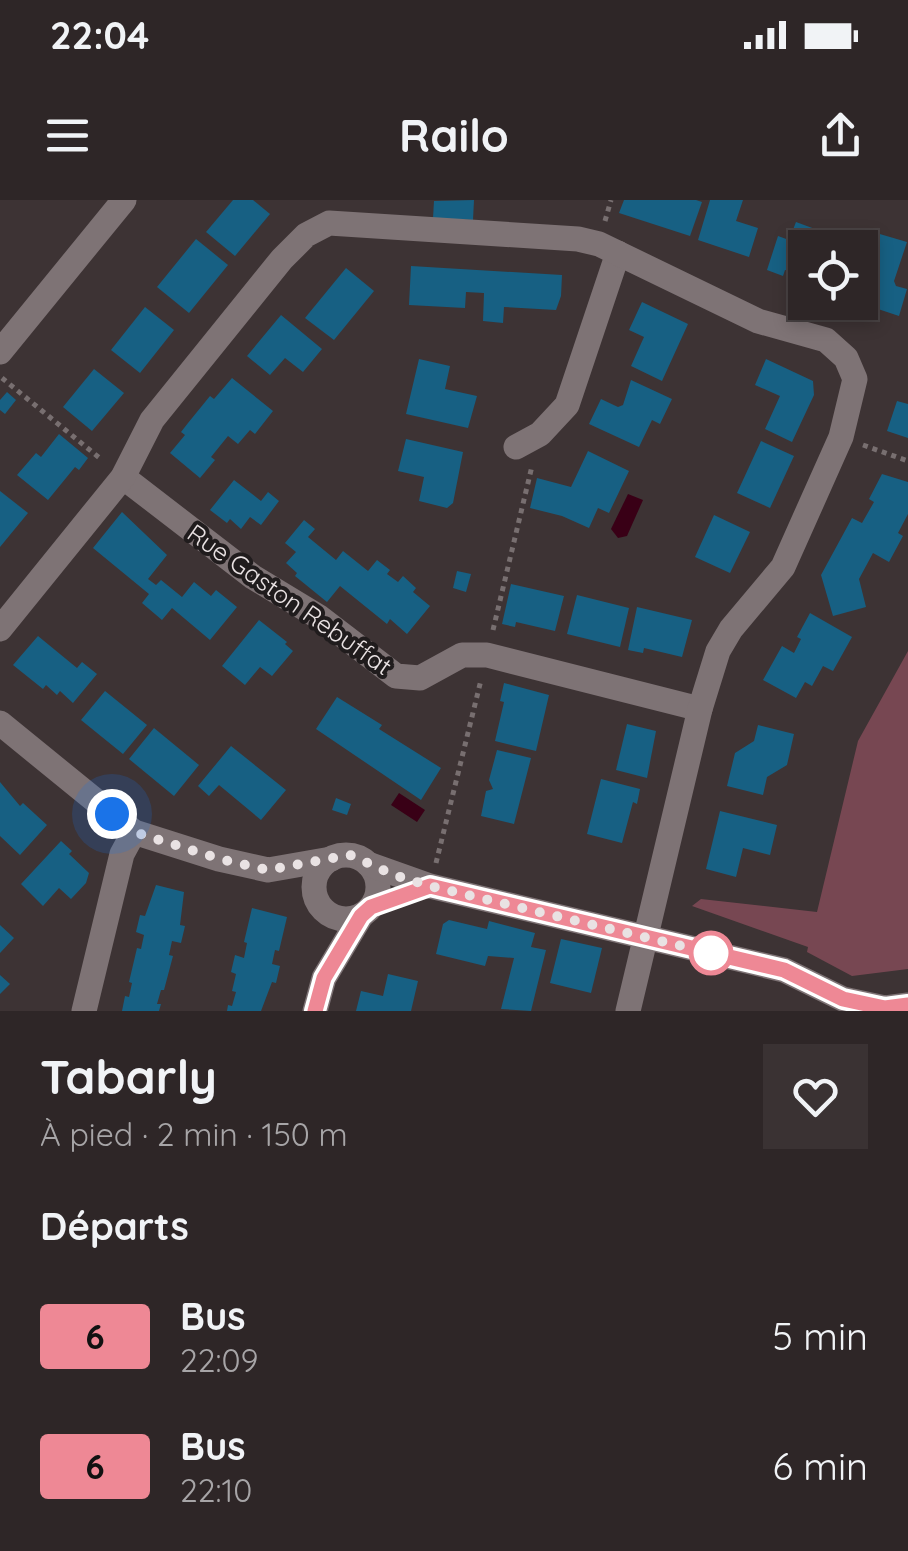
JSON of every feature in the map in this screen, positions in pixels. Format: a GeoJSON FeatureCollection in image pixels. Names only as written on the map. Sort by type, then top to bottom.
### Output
{"type":"FeatureCollection","features":[{"type":"Feature","properties":{"kind":"street"},"geometry":{"type":"LineString","coordinates":[[0,352],[124,200]]}},
{"type":"Feature","properties":{"kind":"street"},"geometry":{"type":"LineString","coordinates":[[388,226],[389,200]]}},
{"type":"Feature","properties":{"kind":"street"},"geometry":{"type":"LineString","coordinates":[[0,629],[123,477],[152,420],[282,258],[306,235],[329,223],[578,239],[618,253],[758,321],[826,340],[846,358],[854,379],[841,437],[783,568],[731,629],[718,651],[700,709],[628,1011]]}},
{"type":"Feature","properties":{"kind":"street"},"geometry":{"type":"LineString","coordinates":[[516,448],[540,434],[566,405],[618,253]]}},
{"type":"Feature","properties":{"kind":"street","name":"Rue Gaston Rebuffat"},"geometry":{"type":"LineString","coordinates":[[123,477],[253,577],[319,616],[396,676],[420,678],[462,655],[487,654],[700,709]]}},
{"type":"Feature","properties":{"kind":"street"},"geometry":{"type":"LineString","coordinates":[[0,722],[134,832],[268,870],[332,916],[352,919],[430,886]]}},
{"type":"Feature","properties":{"kind":"street"},"geometry":{"type":"LineString","coordinates":[[84,1011],[122,854],[134,832]]}},
{"type":"Feature","properties":{"kind":"street"},"geometry":{"type":"LineString","coordinates":[[268,870],[350,855],[430,886],[784,970],[843,999],[885,1008],[908,1005]]}},
{"type":"Feature","properties":{"kind":"street"},"geometry":{"type":"LineString","coordinates":[[324,978],[320,907],[314,893],[316,875],[330,859]]}},
{"type":"Feature","properties":{"kind":"street"},"geometry":{"type":"LineString","coordinates":[[315,1011],[324,978],[375,902],[378,882],[368,864]]}},
{"type":"Feature","properties":{"kind":"path"},"geometry":{"type":"LineString","coordinates":[[0,376],[123,477]]}},
{"type":"Feature","properties":{"kind":"path"},"geometry":{"type":"LineString","coordinates":[[841,437],[908,461]]}},
{"type":"Feature","properties":{"kind":"shaded area"},"geometry":{"type":"Polygon","coordinates":[[[628,494],[643,500],[627,536],[618,538],[611,529],[628,494]]]}},
{"type":"Feature","properties":{"kind":"shaded area"},"geometry":{"type":"Polygon","coordinates":[[[908,651],[908,969],[852,976],[807,952],[808,947],[692,906],[701,899],[817,912],[858,741],[908,651]]]}},
{"type":"Feature","properties":{"kind":"shaded area"},"geometry":{"type":"Polygon","coordinates":[[[399,793],[425,810],[417,822],[391,805],[399,793]]]}},
{"type":"Feature","properties":{"kind":"building"},"geometry":{"type":"Polygon","coordinates":[[[233,200],[253,200],[270,214],[235,256],[206,232],[233,200]]]}},
{"type":"Feature","properties":{"kind":"building"},"geometry":{"type":"Polygon","coordinates":[[[474,200],[473,220],[433,218],[434,201],[474,200]]]}},
{"type":"Feature","properties":{"kind":"building"},"geometry":{"type":"Polygon","coordinates":[[[624,200],[702,202],[690,236],[619,213],[624,200]]]}},
{"type":"Feature","properties":{"kind":"building"},"geometry":{"type":"Polygon","coordinates":[[[710,200],[743,200],[736,221],[758,228],[749,257],[698,240],[710,200]]]}},
{"type":"Feature","properties":{"kind":"building"},"geometry":{"type":"Polygon","coordinates":[[[796,222],[818,230],[793,230],[796,222]]]}},
{"type":"Feature","properties":{"kind":"building"},"geometry":{"type":"Polygon","coordinates":[[[878,233],[907,242],[894,281],[896,286],[907,289],[899,316],[878,309],[878,233]]]}},
{"type":"Feature","properties":{"kind":"building"},"geometry":{"type":"Polygon","coordinates":[[[778,236],[788,240],[788,271],[783,276],[767,270],[778,236]]]}},
{"type":"Feature","properties":{"kind":"building"},"geometry":{"type":"Polygon","coordinates":[[[196,239],[228,265],[189,313],[157,287],[196,239]]]}},
{"type":"Feature","properties":{"kind":"building"},"geometry":{"type":"Polygon","coordinates":[[[411,266],[562,275],[561,296],[556,310],[504,307],[503,323],[483,321],[484,293],[466,292],[465,308],[409,305],[411,266]]]}},
{"type":"Feature","properties":{"kind":"building"},"geometry":{"type":"Polygon","coordinates":[[[346,268],[374,291],[334,340],[305,318],[346,268]]]}},
{"type":"Feature","properties":{"kind":"building"},"geometry":{"type":"Polygon","coordinates":[[[642,302],[688,324],[662,381],[631,366],[644,337],[629,330],[642,302]]]}},
{"type":"Feature","properties":{"kind":"building"},"geometry":{"type":"Polygon","coordinates":[[[145,307],[174,330],[140,373],[111,350],[145,307]]]}},
{"type":"Feature","properties":{"kind":"building"},"geometry":{"type":"Polygon","coordinates":[[[281,315],[322,349],[303,372],[285,358],[270,375],[247,356],[281,315]]]}},
{"type":"Feature","properties":{"kind":"building"},"geometry":{"type":"Polygon","coordinates":[[[419,359],[450,366],[445,389],[477,396],[468,428],[406,414],[419,359]]]}},
{"type":"Feature","properties":{"kind":"building"},"geometry":{"type":"Polygon","coordinates":[[[766,359],[813,381],[814,395],[792,442],[765,429],[780,396],[755,385],[766,359]]]}},
{"type":"Feature","properties":{"kind":"building"},"geometry":{"type":"Polygon","coordinates":[[[94,369],[124,393],[92,431],[63,407],[94,369]]]}},
{"type":"Feature","properties":{"kind":"building"},"geometry":{"type":"Polygon","coordinates":[[[232,378],[273,411],[255,434],[250,430],[238,444],[228,436],[200,478],[170,453],[185,435],[181,432],[210,396],[214,399],[232,378]]]}},
{"type":"Feature","properties":{"kind":"building"},"geometry":{"type":"Polygon","coordinates":[[[631,380],[672,399],[660,424],[652,420],[639,447],[589,424],[601,399],[618,407],[623,405],[631,380]]]}},
{"type":"Feature","properties":{"kind":"building"},"geometry":{"type":"Polygon","coordinates":[[[7,392],[16,400],[5,414],[0,410],[0,400],[7,392]]]}},
{"type":"Feature","properties":{"kind":"building"},"geometry":{"type":"Polygon","coordinates":[[[897,401],[908,404],[908,438],[887,431],[897,401]]]}},
{"type":"Feature","properties":{"kind":"building"},"geometry":{"type":"Polygon","coordinates":[[[59,434],[88,458],[79,470],[75,467],[48,500],[17,475],[36,453],[41,457],[59,434]]]}},
{"type":"Feature","properties":{"kind":"building"},"geometry":{"type":"Polygon","coordinates":[[[406,439],[463,452],[453,503],[447,508],[419,501],[424,477],[398,471],[406,439]]]}},
{"type":"Feature","properties":{"kind":"building"},"geometry":{"type":"Polygon","coordinates":[[[761,441],[794,456],[770,508],[737,493],[761,441]]]}},
{"type":"Feature","properties":{"kind":"building"},"geometry":{"type":"Polygon","coordinates":[[[588,451],[629,471],[609,513],[598,508],[589,528],[530,508],[537,478],[571,487],[588,451]]]}},
{"type":"Feature","properties":{"kind":"building"},"geometry":{"type":"Polygon","coordinates":[[[882,474],[908,482],[908,514],[898,533],[903,536],[889,562],[873,553],[859,579],[866,607],[833,616],[821,575],[852,518],[862,523],[874,502],[869,499],[882,474]]]}},
{"type":"Feature","properties":{"kind":"building"},"geometry":{"type":"Polygon","coordinates":[[[234,480],[261,501],[268,492],[279,501],[261,525],[250,517],[241,529],[210,510],[234,480]]]}},
{"type":"Feature","properties":{"kind":"building"},"geometry":{"type":"Polygon","coordinates":[[[0,491],[28,513],[0,547],[0,491]]]}},
{"type":"Feature","properties":{"kind":"building"},"geometry":{"type":"Polygon","coordinates":[[[122,512],[167,555],[148,579],[156,585],[161,580],[182,597],[194,582],[211,596],[216,590],[237,607],[210,640],[172,608],[162,620],[142,603],[149,594],[93,548],[122,512]]]}},
{"type":"Feature","properties":{"kind":"building"},"geometry":{"type":"Polygon","coordinates":[[[714,515],[750,532],[730,573],[695,557],[714,515]]]}},
{"type":"Feature","properties":{"kind":"building"},"geometry":{"type":"Polygon","coordinates":[[[304,520],[315,529],[308,537],[336,560],[343,551],[368,571],[377,560],[398,582],[403,576],[416,588],[413,592],[430,606],[407,634],[390,619],[387,624],[340,586],[327,602],[295,576],[297,573],[286,563],[296,552],[285,543],[304,520]]]}},
{"type":"Feature","properties":{"kind":"building"},"geometry":{"type":"Polygon","coordinates":[[[457,571],[471,574],[466,592],[453,588],[457,571]]]}},
{"type":"Feature","properties":{"kind":"building"},"geometry":{"type":"Polygon","coordinates":[[[511,584],[564,596],[555,631],[516,622],[515,627],[502,624],[511,584]]]}},
{"type":"Feature","properties":{"kind":"building"},"geometry":{"type":"Polygon","coordinates":[[[577,595],[629,608],[620,647],[567,634],[577,595]]]}},
{"type":"Feature","properties":{"kind":"building"},"geometry":{"type":"Polygon","coordinates":[[[637,607],[692,620],[682,657],[644,648],[643,653],[628,650],[637,607]]]}},
{"type":"Feature","properties":{"kind":"building"},"geometry":{"type":"Polygon","coordinates":[[[810,613],[852,637],[833,671],[823,666],[812,686],[805,682],[796,698],[763,680],[782,646],[794,653],[801,639],[797,637],[810,613]]]}},
{"type":"Feature","properties":{"kind":"building"},"geometry":{"type":"Polygon","coordinates":[[[259,620],[293,651],[272,676],[260,667],[245,685],[222,666],[259,620]]]}},
{"type":"Feature","properties":{"kind":"building"},"geometry":{"type":"Polygon","coordinates":[[[38,636],[77,668],[82,662],[97,674],[73,703],[60,691],[57,695],[46,685],[43,689],[13,665],[38,636]]]}},
{"type":"Feature","properties":{"kind":"building"},"geometry":{"type":"Polygon","coordinates":[[[504,683],[549,695],[536,751],[495,741],[504,683]]]}},
{"type":"Feature","properties":{"kind":"building"},"geometry":{"type":"Polygon","coordinates":[[[105,691],[147,725],[123,754],[81,720],[105,691]]]}},
{"type":"Feature","properties":{"kind":"building"},"geometry":{"type":"Polygon","coordinates":[[[337,697],[441,768],[421,800],[316,729],[337,697]]]}},
{"type":"Feature","properties":{"kind":"building"},"geometry":{"type":"Polygon","coordinates":[[[627,724],[656,731],[647,778],[616,770],[627,724]]]}},
{"type":"Feature","properties":{"kind":"building"},"geometry":{"type":"Polygon","coordinates":[[[758,725],[794,734],[787,765],[767,777],[763,795],[727,786],[735,753],[754,741],[758,725]]]}},
{"type":"Feature","properties":{"kind":"building"},"geometry":{"type":"Polygon","coordinates":[[[154,728],[199,765],[174,796],[129,759],[154,728]]]}},
{"type":"Feature","properties":{"kind":"building"},"geometry":{"type":"Polygon","coordinates":[[[231,746],[286,790],[261,820],[219,785],[209,796],[198,786],[231,746]]]}},
{"type":"Feature","properties":{"kind":"building"},"geometry":{"type":"Polygon","coordinates":[[[497,750],[531,758],[514,824],[481,816],[486,791],[493,789],[489,780],[497,750]]]}},
{"type":"Feature","properties":{"kind":"building"},"geometry":{"type":"Polygon","coordinates":[[[601,779],[640,789],[622,843],[587,834],[601,779]]]}},
{"type":"Feature","properties":{"kind":"building"},"geometry":{"type":"Polygon","coordinates":[[[0,782],[20,806],[23,803],[47,825],[20,855],[0,836],[0,782]]]}},
{"type":"Feature","properties":{"kind":"building"},"geometry":{"type":"Polygon","coordinates":[[[336,798],[351,804],[347,815],[332,810],[336,798]]]}},
{"type":"Feature","properties":{"kind":"building"},"geometry":{"type":"Polygon","coordinates":[[[720,811],[777,825],[770,855],[743,848],[736,877],[706,869],[720,811]]]}},
{"type":"Feature","properties":{"kind":"building"},"geometry":{"type":"Polygon","coordinates":[[[61,841],[89,873],[86,883],[71,899],[59,888],[43,906],[21,884],[61,841]]]}},
{"type":"Feature","properties":{"kind":"building"},"geometry":{"type":"Polygon","coordinates":[[[156,885],[184,892],[181,943],[172,941],[169,955],[173,956],[157,1004],[161,1004],[159,1011],[122,1011],[125,996],[129,997],[137,948],[141,949],[144,935],[136,932],[140,915],[145,916],[156,885]]]}},
{"type":"Feature","properties":{"kind":"building"},"geometry":{"type":"Polygon","coordinates":[[[252,908],[287,917],[272,964],[280,966],[276,983],[272,982],[261,1011],[227,1011],[236,992],[232,991],[236,974],[231,972],[235,955],[244,958],[252,908]]]}},
{"type":"Feature","properties":{"kind":"building"},"geometry":{"type":"Polygon","coordinates":[[[449,920],[487,929],[489,921],[535,933],[531,947],[546,950],[531,1011],[501,1009],[514,958],[488,956],[485,966],[436,954],[443,924],[449,920]]]}},
{"type":"Feature","properties":{"kind":"building"},"geometry":{"type":"Polygon","coordinates":[[[0,925],[14,938],[0,953],[0,925]]]}},
{"type":"Feature","properties":{"kind":"building"},"geometry":{"type":"Polygon","coordinates":[[[561,939],[602,948],[591,993],[550,983],[561,939]]]}},
{"type":"Feature","properties":{"kind":"building"},"geometry":{"type":"Polygon","coordinates":[[[388,974],[418,981],[411,1011],[356,1011],[361,991],[383,996],[388,974]]]}},
{"type":"Feature","properties":{"kind":"building"},"geometry":{"type":"Polygon","coordinates":[[[0,975],[10,984],[0,994],[0,975]]]}},
{"type":"Feature","properties":{"kind":"bus line","name":"6"},"geometry":{"type":"LineString","coordinates":[[315,1011],[324,978],[361,916],[371,907],[430,886],[784,970],[843,999],[885,1008],[908,1005]]}},
{"type":"Feature","properties":{"kind":"route"},"geometry":{"type":"LineString","coordinates":[[112,814],[134,832],[220,859],[268,870],[350,855],[430,886],[711,953]]}}]}
